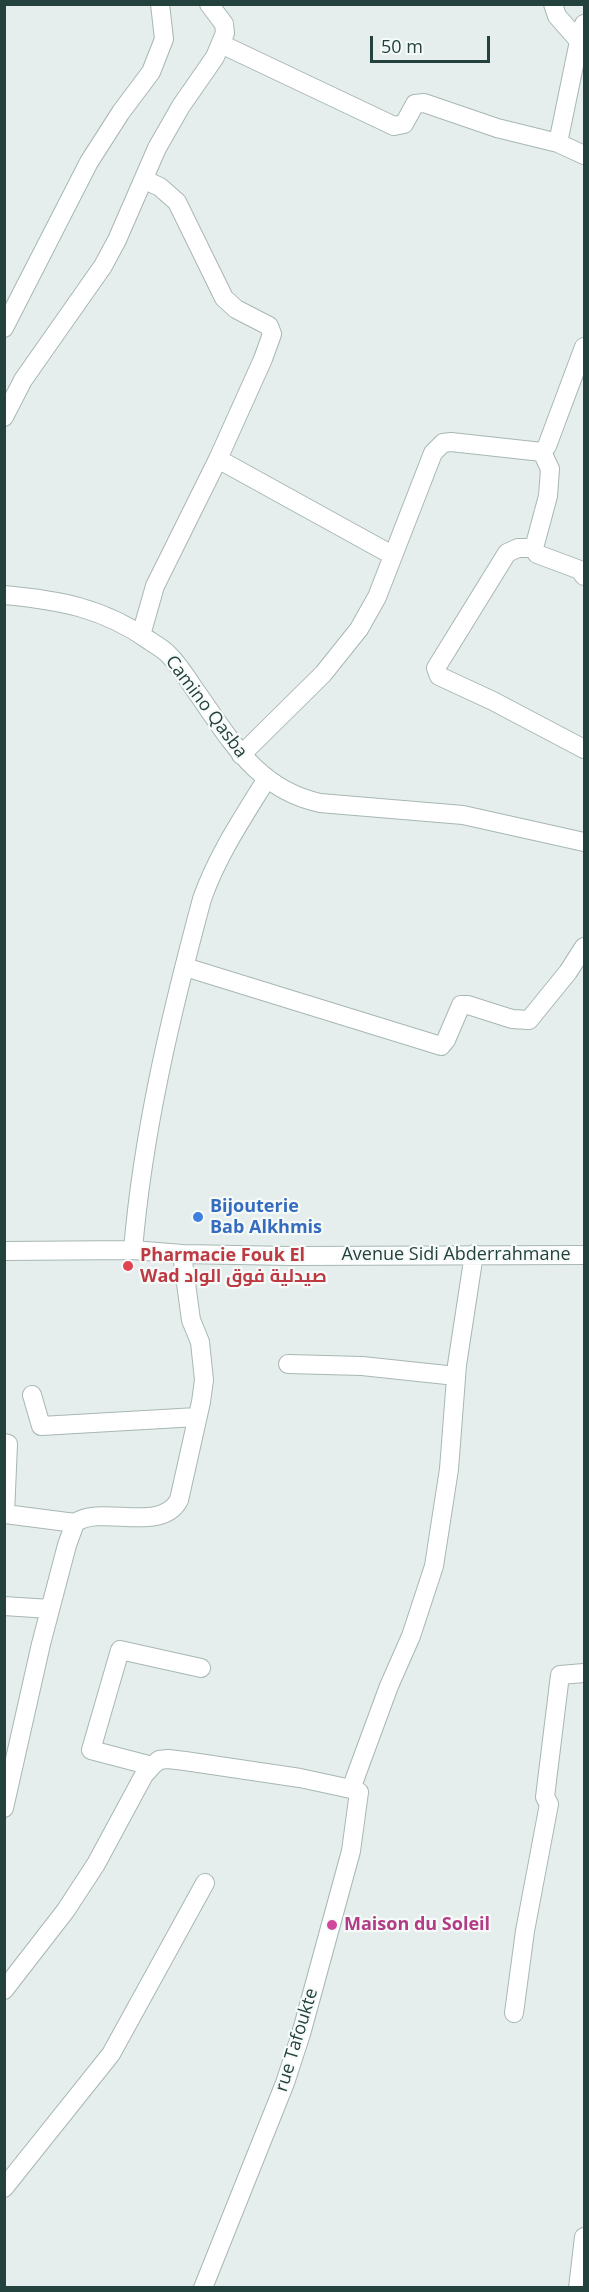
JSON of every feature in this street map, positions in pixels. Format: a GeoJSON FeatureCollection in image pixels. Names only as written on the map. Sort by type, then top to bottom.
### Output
{"type":"FeatureCollection","features":[{"type":"Feature","properties":{"kind":"street"},"geometry":{"type":"LineString","coordinates":[[4,328],[89,162],[121,112],[151,72],[164,39],[160,4]]}},
{"type":"Feature","properties":{"kind":"street"},"geometry":{"type":"LineString","coordinates":[[4,417],[23,380],[103,266],[145,180],[157,148],[181,106],[215,57],[225,33],[224,24],[209,4]]}},
{"type":"Feature","properties":{"kind":"street"},"geometry":{"type":"LineString","coordinates":[[553,4],[557,16],[579,41]]}},
{"type":"Feature","properties":{"kind":"street"},"geometry":{"type":"LineString","coordinates":[[558,143],[579,41],[585,24]]}},
{"type":"Feature","properties":{"kind":"street"},"geometry":{"type":"LineString","coordinates":[[221,44],[394,126],[404,124],[414,106],[420,102],[497,128],[558,143],[585,154]]}},
{"type":"Feature","properties":{"kind":"street"},"geometry":{"type":"LineString","coordinates":[[141,635],[155,586],[218,459],[272,339],[269,326],[236,309],[224,298],[177,202],[160,187],[145,180]]}},
{"type":"Feature","properties":{"kind":"street"},"geometry":{"type":"LineString","coordinates":[[542,452],[547,446],[585,347]]}},
{"type":"Feature","properties":{"kind":"street"},"geometry":{"type":"LineString","coordinates":[[241,755],[323,674],[343,651],[377,597],[437,446],[451,442],[542,452]]}},
{"type":"Feature","properties":{"kind":"street"},"geometry":{"type":"LineString","coordinates":[[542,452],[550,469],[550,478],[548,496],[534,548],[537,554],[580,570],[585,576]]}},
{"type":"Feature","properties":{"kind":"street"},"geometry":{"type":"LineString","coordinates":[[218,459],[392,555]]}},
{"type":"Feature","properties":{"kind":"street"},"geometry":{"type":"LineString","coordinates":[[534,548],[518,548],[507,552],[436,668],[439,676],[585,749]]}},
{"type":"Feature","properties":{"kind":"street","name":"Camino Qasba"},"geometry":{"type":"LineString","coordinates":[[4,595],[70,603],[96,612],[141,635],[168,654],[241,755],[267,780],[299,799],[320,803],[463,815],[585,842]]}},
{"type":"Feature","properties":{"kind":"street"},"geometry":{"type":"LineString","coordinates":[[134,1250],[138,1198],[157,1087],[185,967],[210,875],[225,846],[267,780]]}},
{"type":"Feature","properties":{"kind":"street"},"geometry":{"type":"LineString","coordinates":[[185,967],[439,1046],[444,1044],[461,1005],[525,1021],[531,1017],[576,975],[585,946]]}},
{"type":"Feature","properties":{"kind":"street","name":"Avenue Sidi Abderrahmane"},"geometry":{"type":"LineString","coordinates":[[4,1251],[134,1250],[182,1254],[291,1256],[585,1255]]}},
{"type":"Feature","properties":{"kind":"street"},"geometry":{"type":"LineString","coordinates":[[4,1443],[8,1444],[5,1514],[75,1523],[87,1518],[159,1516],[171,1512],[182,1490],[204,1380],[202,1353],[191,1320],[182,1254]]}},
{"type":"Feature","properties":{"kind":"street"},"geometry":{"type":"LineString","coordinates":[[5,1990],[66,1910],[96,1864],[144,1775],[159,1760],[185,1761],[300,1778],[351,1790],[389,1686],[411,1636],[434,1566],[449,1469],[456,1376],[474,1254]]}},
{"type":"Feature","properties":{"kind":"street"},"geometry":{"type":"LineString","coordinates":[[288,1364],[362,1366],[456,1376]]}},
{"type":"Feature","properties":{"kind":"street"},"geometry":{"type":"LineString","coordinates":[[32,1395],[41,1426],[197,1417]]}},
{"type":"Feature","properties":{"kind":"street"},"geometry":{"type":"LineString","coordinates":[[4,1808],[50,1609],[75,1523]]}},
{"type":"Feature","properties":{"kind":"street"},"geometry":{"type":"LineString","coordinates":[[4,1606],[50,1609]]}},
{"type":"Feature","properties":{"kind":"street"},"geometry":{"type":"LineString","coordinates":[[152,1766],[91,1750],[120,1650],[201,1668]]}},
{"type":"Feature","properties":{"kind":"street"},"geometry":{"type":"LineString","coordinates":[[514,2013],[525,1930],[549,1804],[545,1797],[560,1675],[585,1673]]}},
{"type":"Feature","properties":{"kind":"street","name":"rue Tafoukte"},"geometry":{"type":"LineString","coordinates":[[202,2288],[285,2083],[301,2034],[351,1851],[359,1792],[351,1790]]}},
{"type":"Feature","properties":{"kind":"street"},"geometry":{"type":"LineString","coordinates":[[4,2188],[111,2054],[205,1883]]}},
{"type":"Feature","properties":{"kind":"street"},"geometry":{"type":"LineString","coordinates":[[578,2288],[585,2237]]}},
{"type":"Feature","properties":{"kind":"place","name":"Bijouterie Bab Alkhmis"},"geometry":{"type":"Point","coordinates":[198,1217]}},
{"type":"Feature","properties":{"kind":"place","name":"Pharmacie Fouk El Wad صيدلية فوق الواد"},"geometry":{"type":"Point","coordinates":[128,1266]}},
{"type":"Feature","properties":{"kind":"place","name":"Maison du Soleil"},"geometry":{"type":"Point","coordinates":[332,1925]}}]}
